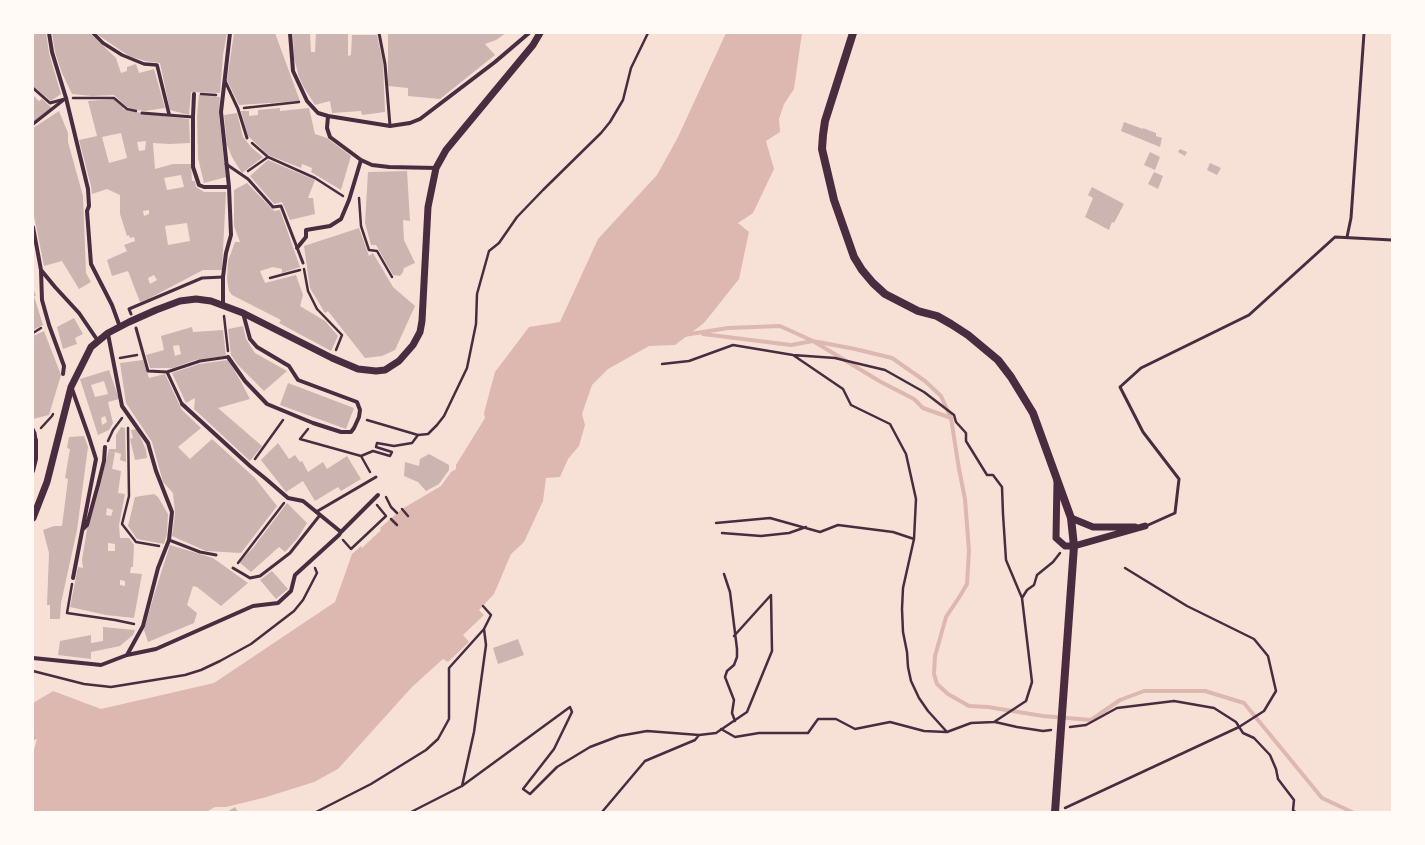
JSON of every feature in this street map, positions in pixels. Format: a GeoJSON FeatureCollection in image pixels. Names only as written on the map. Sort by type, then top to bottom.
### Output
{"type":"FeatureCollection","features":[{"type":"Feature","properties":{"kind":"main road"},"geometry":{"type":"LineString","coordinates":[[853,33],[826,121],[822,149],[824,163],[834,200],[854,257],[873,284],[885,294],[907,306],[937,316],[951,324],[968,335],[998,360],[1011,376],[1033,413],[1071,518],[1069,546],[1072,571],[1057,791],[1059,810]]}},
{"type":"Feature","properties":{"kind":"street"},"geometry":{"type":"LineString","coordinates":[[49,33],[52,52],[66,98],[88,189],[89,206],[87,211],[91,264],[112,305],[120,327]]}},
{"type":"Feature","properties":{"kind":"street"},"geometry":{"type":"LineString","coordinates":[[93,33],[103,43],[122,55],[144,64],[157,65],[169,114]]}},
{"type":"Feature","properties":{"kind":"street"},"geometry":{"type":"LineString","coordinates":[[223,305],[223,277],[226,253],[231,235],[229,186],[221,112],[230,33]]}},
{"type":"Feature","properties":{"kind":"street"},"geometry":{"type":"LineString","coordinates":[[290,33],[293,70],[307,101],[318,113],[390,126],[420,119],[495,62],[529,33]]}},
{"type":"Feature","properties":{"kind":"street"},"geometry":{"type":"LineString","coordinates":[[33,518],[46,482],[71,387],[91,347],[108,333],[180,301],[196,299],[211,301],[223,305],[243,313],[332,358],[358,369],[376,371],[385,370],[399,361],[413,345],[420,332],[422,321],[428,208],[436,168],[446,150],[533,45],[540,33]]}},
{"type":"Feature","properties":{"kind":"street"},"geometry":{"type":"LineString","coordinates":[[194,94],[194,167],[199,185],[204,187],[229,186]]}},
{"type":"Feature","properties":{"kind":"street"},"geometry":{"type":"LineString","coordinates":[[33,124],[66,98]]}},
{"type":"Feature","properties":{"kind":"street"},"geometry":{"type":"LineString","coordinates":[[328,116],[327,128],[330,137],[361,160],[372,165],[389,167],[436,168]]}},
{"type":"Feature","properties":{"kind":"street"},"geometry":{"type":"LineString","coordinates":[[297,248],[306,237],[306,230],[330,226],[341,219],[349,200],[361,160]]}},
{"type":"Feature","properties":{"kind":"street"},"geometry":{"type":"LineString","coordinates":[[33,227],[42,270],[42,300],[64,366],[63,374]]}},
{"type":"Feature","properties":{"kind":"street"},"geometry":{"type":"LineString","coordinates":[[42,270],[55,287],[79,313],[98,341]]}},
{"type":"Feature","properties":{"kind":"street"},"geometry":{"type":"LineString","coordinates":[[228,357],[245,381],[267,404],[313,423],[346,433],[351,432],[359,417],[360,410],[357,402],[298,380],[289,366],[257,347],[250,339],[243,313]]}},
{"type":"Feature","properties":{"kind":"street"},"geometry":{"type":"LineString","coordinates":[[108,333],[122,406],[148,443],[156,471],[172,512],[169,540],[158,568],[143,626],[127,655]]}},
{"type":"Feature","properties":{"kind":"street"},"geometry":{"type":"LineString","coordinates":[[71,387],[96,460],[73,578]]}},
{"type":"Feature","properties":{"kind":"street"},"geometry":{"type":"LineString","coordinates":[[182,404],[250,466],[288,498],[303,501],[341,532]]}},
{"type":"Feature","properties":{"kind":"street"},"geometry":{"type":"LineString","coordinates":[[33,471],[36,459],[34,440]]}},
{"type":"Feature","properties":{"kind":"street"},"geometry":{"type":"LineString","coordinates":[[82,529],[87,525],[98,486],[105,447]]}},
{"type":"Feature","properties":{"kind":"street"},"geometry":{"type":"LineString","coordinates":[[1057,478],[1056,538],[1069,546],[1145,526]]}},
{"type":"Feature","properties":{"kind":"street"},"geometry":{"type":"LineString","coordinates":[[33,658],[101,665],[127,655],[156,649],[253,606],[278,603],[291,591],[295,576],[339,535],[378,495]]}},
{"type":"Feature","properties":{"kind":"street"},"geometry":{"type":"LineString","coordinates":[[1071,518],[1093,527],[1145,526]]}},
{"type":"Feature","properties":{"kind":"lane"},"geometry":{"type":"LineString","coordinates":[[379,33],[385,64],[390,126]]}},
{"type":"Feature","properties":{"kind":"lane"},"geometry":{"type":"LineString","coordinates":[[1347,237],[1351,218],[1364,33]]}},
{"type":"Feature","properties":{"kind":"lane"},"geometry":{"type":"LineString","coordinates":[[224,79],[238,109],[247,138]]}},
{"type":"Feature","properties":{"kind":"lane"},"geometry":{"type":"LineString","coordinates":[[33,88],[50,103],[66,98]]}},
{"type":"Feature","properties":{"kind":"lane"},"geometry":{"type":"LineString","coordinates":[[142,113],[193,117]]}},
{"type":"Feature","properties":{"kind":"lane"},"geometry":{"type":"LineString","coordinates":[[226,164],[248,179],[273,207],[281,206],[303,261]]}},
{"type":"Feature","properties":{"kind":"lane"},"geometry":{"type":"LineString","coordinates":[[1145,526],[1175,513],[1179,479],[1143,432],[1120,387],[1141,368],[1249,315],[1335,237],[1392,240]]}},
{"type":"Feature","properties":{"kind":"lane"},"geometry":{"type":"LineString","coordinates":[[131,314],[129,309],[202,278],[223,277]]}},
{"type":"Feature","properties":{"kind":"lane"},"geometry":{"type":"LineString","coordinates":[[136,328],[148,372],[167,372],[200,361],[228,357]]}},
{"type":"Feature","properties":{"kind":"lane"},"geometry":{"type":"LineString","coordinates":[[167,372],[182,404]]}},
{"type":"Feature","properties":{"kind":"lane"},"geometry":{"type":"LineString","coordinates":[[33,429],[35,433],[34,440]]}},
{"type":"Feature","properties":{"kind":"lane"},"geometry":{"type":"LineString","coordinates":[[316,512],[374,478]]}},
{"type":"Feature","properties":{"kind":"lane"},"geometry":{"type":"LineString","coordinates":[[233,568],[250,578],[260,576],[290,552],[320,515]]}},
{"type":"Feature","properties":{"kind":"lane"},"geometry":{"type":"LineString","coordinates":[[169,540],[200,552],[216,555]]}},
{"type":"Feature","properties":{"kind":"path"},"geometry":{"type":"LineString","coordinates":[[359,417],[400,431],[418,435],[428,434],[440,420],[467,368],[476,324],[477,294],[489,251],[499,243],[521,213],[586,146],[601,133],[615,116],[622,100],[631,68],[648,33]]}},
{"type":"Feature","properties":{"kind":"path"},"geometry":{"type":"LineString","coordinates":[[194,94],[223,95]]}},
{"type":"Feature","properties":{"kind":"path"},"geometry":{"type":"LineString","coordinates":[[66,98],[114,98],[127,108],[142,113]]}},
{"type":"Feature","properties":{"kind":"path"},"geometry":{"type":"LineString","coordinates":[[238,109],[307,101]]}},
{"type":"Feature","properties":{"kind":"path"},"geometry":{"type":"LineString","coordinates":[[247,138],[268,158],[315,178],[349,200]]}},
{"type":"Feature","properties":{"kind":"path"},"geometry":{"type":"LineString","coordinates":[[243,175],[268,158]]}},
{"type":"Feature","properties":{"kind":"path"},"geometry":{"type":"LineString","coordinates":[[355,182],[359,194],[361,226],[369,250],[377,251],[392,277]]}},
{"type":"Feature","properties":{"kind":"path"},"geometry":{"type":"LineString","coordinates":[[303,261],[308,291],[317,309],[342,335],[332,358]]}},
{"type":"Feature","properties":{"kind":"path"},"geometry":{"type":"LineString","coordinates":[[270,278],[301,270],[300,262],[303,261]]}},
{"type":"Feature","properties":{"kind":"path"},"geometry":{"type":"LineString","coordinates":[[224,315],[228,357]]}},
{"type":"Feature","properties":{"kind":"path"},"geometry":{"type":"LineString","coordinates":[[662,364],[689,361],[733,346],[793,355],[835,358],[885,370],[924,392],[954,415],[956,422],[966,433],[966,441],[987,475],[993,475],[1002,487],[1006,560],[1022,598],[1032,682],[1026,701],[994,722]]}},
{"type":"Feature","properties":{"kind":"path"},"geometry":{"type":"LineString","coordinates":[[113,359],[144,354]]}},
{"type":"Feature","properties":{"kind":"path"},"geometry":{"type":"LineString","coordinates":[[793,355],[843,388],[851,405],[890,424],[906,454],[916,499],[914,539],[903,588],[903,632],[908,652],[908,667],[911,681],[919,698],[928,711],[947,732]]}},
{"type":"Feature","properties":{"kind":"path"},"geometry":{"type":"LineString","coordinates":[[105,447],[113,430],[127,412]]}},
{"type":"Feature","properties":{"kind":"path"},"geometry":{"type":"LineString","coordinates":[[127,412],[129,496],[122,524],[136,542],[166,548]]}},
{"type":"Feature","properties":{"kind":"path"},"geometry":{"type":"LineString","coordinates":[[250,466],[288,413]]}},
{"type":"Feature","properties":{"kind":"path"},"geometry":{"type":"LineString","coordinates":[[35,433],[52,416]]}},
{"type":"Feature","properties":{"kind":"path"},"geometry":{"type":"LineString","coordinates":[[313,423],[300,439],[361,456],[372,451],[390,456],[392,452],[376,447],[377,443],[394,446],[412,443],[418,435]]}},
{"type":"Feature","properties":{"kind":"path"},"geometry":{"type":"LineString","coordinates":[[361,456],[374,478]]}},
{"type":"Feature","properties":{"kind":"path"},"geometry":{"type":"LineString","coordinates":[[384,492],[391,507],[397,513]]}},
{"type":"Feature","properties":{"kind":"path"},"geometry":{"type":"LineString","coordinates":[[233,568],[288,498]]}},
{"type":"Feature","properties":{"kind":"path"},"geometry":{"type":"LineString","coordinates":[[351,550],[386,516],[373,500]]}},
{"type":"Feature","properties":{"kind":"path"},"geometry":{"type":"LineString","coordinates":[[402,509],[408,516]]}},
{"type":"Feature","properties":{"kind":"path"},"geometry":{"type":"LineString","coordinates":[[716,523],[770,518],[820,532],[838,525],[894,532],[914,539]]}},
{"type":"Feature","properties":{"kind":"path"},"geometry":{"type":"LineString","coordinates":[[391,519],[397,525]]}},
{"type":"Feature","properties":{"kind":"path"},"geometry":{"type":"LineString","coordinates":[[722,533],[761,536],[789,533],[806,527]]}},
{"type":"Feature","properties":{"kind":"path"},"geometry":{"type":"LineString","coordinates":[[1022,598],[1027,590],[1034,585],[1037,575],[1069,546]]}},
{"type":"Feature","properties":{"kind":"path"},"geometry":{"type":"LineString","coordinates":[[33,671],[84,684],[111,687],[185,675],[200,670],[220,661],[250,644],[294,611],[303,600],[317,573],[311,560]]}},
{"type":"Feature","properties":{"kind":"path"},"geometry":{"type":"LineString","coordinates":[[1059,810],[1239,727],[1264,711],[1276,691],[1268,656],[1254,639],[1187,606],[1125,568]]}},
{"type":"Feature","properties":{"kind":"path"},"geometry":{"type":"LineString","coordinates":[[724,574],[730,592],[734,636],[738,657],[734,665],[727,671],[725,677],[734,700],[732,713],[735,721]]}},
{"type":"Feature","properties":{"kind":"path"},"geometry":{"type":"LineString","coordinates":[[73,578],[67,613],[143,626]]}},
{"type":"Feature","properties":{"kind":"path"},"geometry":{"type":"LineString","coordinates":[[411,812],[462,786],[570,707],[572,712],[554,749],[523,790],[530,794],[556,767],[590,747],[619,736],[647,731],[699,735],[716,733],[747,712],[772,652],[771,595],[734,636]]}},
{"type":"Feature","properties":{"kind":"path"},"geometry":{"type":"LineString","coordinates":[[316,812],[371,784],[426,750],[438,740],[450,718],[450,668],[484,629],[491,615],[483,606]]}},
{"type":"Feature","properties":{"kind":"path"},"geometry":{"type":"LineString","coordinates":[[462,786],[474,732],[486,645],[484,629]]}},
{"type":"Feature","properties":{"kind":"path"},"geometry":{"type":"LineString","coordinates":[[1065,728],[1086,725],[1117,708],[1174,702],[1214,708],[1236,722],[1243,733],[1254,738],[1270,755],[1276,769],[1278,779],[1294,800],[1293,810],[1295,812]]}},
{"type":"Feature","properties":{"kind":"path"},"geometry":{"type":"LineString","coordinates":[[721,729],[735,737],[759,733],[808,733],[818,719],[836,719],[855,729],[890,722],[924,731],[947,732],[971,723],[994,722],[1044,731],[1058,729]]}},
{"type":"Feature","properties":{"kind":"path"},"geometry":{"type":"LineString","coordinates":[[602,812],[645,761],[695,740],[699,735]]}},
{"type":"Feature","properties":{"kind":"shaded area"},"geometry":{"type":"Polygon","coordinates":[[[726,33],[802,33],[794,89],[784,104],[779,119],[780,132],[766,141],[774,169],[753,213],[738,223],[749,232],[739,279],[704,323],[675,345],[649,346],[608,369],[592,385],[582,414],[585,425],[579,446],[568,459],[560,477],[546,478],[543,501],[524,542],[511,554],[494,594],[479,610],[484,615],[463,635],[469,642],[448,662],[443,659],[412,687],[338,769],[314,782],[263,798],[226,807],[215,807],[206,812],[33,812],[33,753],[37,739],[33,727],[33,703],[53,691],[101,709],[214,683],[335,602],[352,554],[361,546],[362,548],[381,530],[380,528],[402,509],[441,486],[451,472],[456,469],[456,465],[485,418],[484,413],[495,372],[529,327],[560,322],[598,239],[657,175],[677,139],[726,33]]]}},
{"type":"Feature","properties":{"kind":"building"},"geometry":{"type":"Polygon","coordinates":[[[33,33],[46,33],[49,53],[61,94],[51,101],[33,86],[33,33]]]}},
{"type":"Feature","properties":{"kind":"building"},"geometry":{"type":"Polygon","coordinates":[[[52,33],[90,33],[116,58],[121,73],[127,71],[127,67],[136,64],[139,73],[154,69],[165,108],[145,111],[136,110],[127,107],[114,95],[92,96],[72,94],[62,73],[55,52],[52,33]]]}},
{"type":"Feature","properties":{"kind":"building"},"geometry":{"type":"Polygon","coordinates":[[[95,33],[227,33],[223,55],[220,93],[191,92],[189,115],[170,110],[160,63],[145,61],[129,56],[95,33]]]}},
{"type":"Feature","properties":{"kind":"building"},"geometry":{"type":"Polygon","coordinates":[[[234,33],[275,33],[300,101],[239,105],[227,80],[234,33]]]}},
{"type":"Feature","properties":{"kind":"building"},"geometry":{"type":"Polygon","coordinates":[[[293,33],[310,33],[311,52],[315,52],[316,33],[348,33],[348,56],[351,55],[352,35],[377,35],[383,63],[385,112],[362,115],[361,111],[332,113],[330,101],[315,105],[299,77],[294,58],[293,33]]]}},
{"type":"Feature","properties":{"kind":"building"},"geometry":{"type":"Polygon","coordinates":[[[388,33],[506,33],[496,40],[485,44],[495,55],[440,99],[408,96],[408,88],[388,86],[388,33]]]}},
{"type":"Feature","properties":{"kind":"building"},"geometry":{"type":"Polygon","coordinates":[[[33,95],[39,101],[42,99],[52,108],[33,122],[33,95]]]}},
{"type":"Feature","properties":{"kind":"building"},"geometry":{"type":"Polygon","coordinates":[[[199,95],[220,97],[219,115],[226,177],[204,183],[198,158],[197,116],[199,95]]]}},
{"type":"Feature","properties":{"kind":"building"},"geometry":{"type":"Polygon","coordinates":[[[114,99],[124,107],[123,109],[146,114],[189,119],[190,143],[153,143],[155,169],[173,164],[191,164],[192,181],[195,181],[196,187],[204,192],[226,192],[222,270],[203,270],[140,302],[128,271],[112,276],[107,260],[127,251],[124,245],[135,241],[134,237],[130,238],[129,235],[127,236],[120,214],[120,195],[107,189],[92,194],[79,140],[97,136],[88,101],[114,99]],[[121,133],[102,137],[109,163],[127,158],[121,133]],[[146,141],[137,142],[139,151],[145,150],[146,141]],[[181,175],[164,178],[167,190],[184,187],[181,175]],[[149,210],[143,211],[144,216],[149,214],[149,210]],[[187,223],[165,226],[168,245],[190,241],[187,223]],[[154,275],[148,278],[150,284],[157,280],[154,275]]]}},
{"type":"Feature","properties":{"kind":"building"},"geometry":{"type":"Polygon","coordinates":[[[280,108],[280,111],[309,108],[315,134],[327,138],[351,156],[341,190],[311,172],[312,168],[302,164],[301,168],[268,155],[248,136],[241,111],[249,111],[249,116],[258,115],[258,110],[280,108]]]}},
{"type":"Feature","properties":{"kind":"building"},"geometry":{"type":"Polygon","coordinates":[[[59,111],[68,133],[68,142],[83,196],[86,273],[91,282],[79,289],[62,261],[44,266],[33,211],[33,128],[59,111]]]}},
{"type":"Feature","properties":{"kind":"building"},"geometry":{"type":"Polygon","coordinates":[[[237,113],[243,137],[252,148],[263,157],[242,173],[232,157],[227,145],[224,115],[237,113]]]}},
{"type":"Feature","properties":{"kind":"building"},"geometry":{"type":"Polygon","coordinates":[[[1124,122],[1156,133],[1156,136],[1162,138],[1160,147],[1121,131],[1124,122]]]}},
{"type":"Feature","properties":{"kind":"building"},"geometry":{"type":"Polygon","coordinates":[[[1180,149],[1187,152],[1185,156],[1178,152],[1180,149]]]}},
{"type":"Feature","properties":{"kind":"building"},"geometry":{"type":"Polygon","coordinates":[[[1150,152],[1160,157],[1155,170],[1144,165],[1150,152]]]}},
{"type":"Feature","properties":{"kind":"building"},"geometry":{"type":"Polygon","coordinates":[[[268,160],[315,180],[308,198],[313,198],[315,214],[290,220],[282,202],[274,204],[250,176],[268,160]]]}},
{"type":"Feature","properties":{"kind":"building"},"geometry":{"type":"Polygon","coordinates":[[[1210,163],[1221,168],[1217,175],[1207,170],[1210,163]]]}},
{"type":"Feature","properties":{"kind":"building"},"geometry":{"type":"Polygon","coordinates":[[[407,171],[410,221],[403,220],[404,240],[415,263],[404,268],[400,276],[393,275],[376,245],[371,245],[365,223],[368,172],[407,171]]]}},
{"type":"Feature","properties":{"kind":"building"},"geometry":{"type":"Polygon","coordinates":[[[1154,172],[1163,176],[1158,189],[1148,184],[1154,172]]]}},
{"type":"Feature","properties":{"kind":"building"},"geometry":{"type":"Polygon","coordinates":[[[247,183],[274,211],[280,210],[300,267],[282,273],[282,269],[273,267],[260,271],[265,283],[296,275],[303,295],[300,306],[325,321],[338,336],[331,351],[279,323],[281,320],[232,295],[229,291],[227,280],[228,261],[235,242],[240,242],[234,226],[234,190],[247,183]]]}},
{"type":"Feature","properties":{"kind":"building"},"geometry":{"type":"Polygon","coordinates":[[[1092,187],[1124,204],[1114,223],[1112,222],[1109,230],[1085,217],[1093,198],[1088,195],[1092,187]]]}},
{"type":"Feature","properties":{"kind":"building"},"geometry":{"type":"Polygon","coordinates":[[[359,228],[369,256],[373,253],[393,287],[415,306],[395,350],[382,356],[365,358],[328,311],[325,313],[310,288],[304,246],[359,228]]]}},
{"type":"Feature","properties":{"kind":"building"},"geometry":{"type":"Polygon","coordinates":[[[33,288],[43,325],[33,330],[33,288]]]}},
{"type":"Feature","properties":{"kind":"building"},"geometry":{"type":"Polygon","coordinates":[[[74,318],[83,334],[75,338],[77,344],[63,349],[57,327],[74,318]]]}},
{"type":"Feature","properties":{"kind":"building"},"geometry":{"type":"Polygon","coordinates":[[[243,326],[246,339],[255,353],[287,371],[264,391],[238,365],[231,355],[228,329],[243,326]]]}},
{"type":"Feature","properties":{"kind":"building"},"geometry":{"type":"Polygon","coordinates":[[[192,327],[193,332],[223,330],[226,356],[195,360],[173,368],[150,368],[146,355],[164,350],[161,336],[192,327]],[[179,345],[173,346],[175,356],[181,354],[179,345]]]}},
{"type":"Feature","properties":{"kind":"building"},"geometry":{"type":"Polygon","coordinates":[[[44,331],[61,375],[49,415],[33,419],[33,336],[44,331]]]}},
{"type":"Feature","properties":{"kind":"building"},"geometry":{"type":"Polygon","coordinates":[[[143,360],[149,378],[165,374],[182,410],[201,428],[178,447],[190,459],[212,439],[255,478],[277,506],[241,553],[206,551],[172,536],[175,513],[173,493],[163,482],[152,442],[126,403],[120,363],[143,360]]]}},
{"type":"Feature","properties":{"kind":"building"},"geometry":{"type":"Polygon","coordinates":[[[228,360],[250,399],[218,408],[262,446],[250,461],[194,409],[195,398],[186,403],[172,373],[199,364],[228,360]]]}},
{"type":"Feature","properties":{"kind":"building"},"geometry":{"type":"Polygon","coordinates":[[[109,370],[119,399],[108,402],[113,423],[109,430],[98,435],[80,379],[109,370]],[[104,381],[91,385],[95,397],[108,394],[104,381]],[[105,416],[101,418],[102,425],[107,422],[105,416]]]}},
{"type":"Feature","properties":{"kind":"building"},"geometry":{"type":"Polygon","coordinates":[[[288,383],[354,408],[346,429],[280,405],[288,383]]]}},
{"type":"Feature","properties":{"kind":"building"},"geometry":{"type":"Polygon","coordinates":[[[121,427],[125,428],[126,462],[120,460],[121,454],[115,452],[112,469],[121,471],[118,493],[125,494],[119,525],[120,538],[129,538],[134,545],[133,567],[131,567],[130,573],[142,574],[134,618],[106,615],[70,607],[78,567],[83,568],[82,560],[87,529],[99,490],[109,449],[116,449],[116,435],[121,427]],[[107,508],[106,515],[111,516],[113,510],[107,508]],[[108,543],[108,551],[115,551],[115,544],[108,543]],[[120,580],[120,585],[125,586],[125,581],[120,580]]]}},
{"type":"Feature","properties":{"kind":"building"},"geometry":{"type":"Polygon","coordinates":[[[137,429],[146,450],[147,458],[135,460],[130,439],[133,438],[131,430],[137,429]]]}},
{"type":"Feature","properties":{"kind":"building"},"geometry":{"type":"Polygon","coordinates":[[[84,436],[88,447],[77,530],[61,603],[60,619],[50,619],[50,605],[47,605],[49,553],[43,530],[54,526],[62,526],[68,479],[65,478],[70,449],[67,448],[69,437],[84,436]]]}},
{"type":"Feature","properties":{"kind":"building"},"geometry":{"type":"Polygon","coordinates":[[[278,443],[289,459],[295,455],[300,462],[302,461],[308,472],[323,462],[327,469],[347,456],[361,479],[341,491],[338,487],[315,501],[303,481],[286,492],[261,460],[278,443]]]}},
{"type":"Feature","properties":{"kind":"building"},"geometry":{"type":"Polygon","coordinates":[[[429,454],[449,465],[449,470],[439,484],[426,491],[418,482],[404,476],[405,462],[419,466],[420,459],[429,454]]]}},
{"type":"Feature","properties":{"kind":"building"},"geometry":{"type":"Polygon","coordinates":[[[154,494],[158,497],[168,514],[167,534],[164,544],[137,539],[128,526],[135,497],[154,494]]]}},
{"type":"Feature","properties":{"kind":"building"},"geometry":{"type":"Polygon","coordinates":[[[287,503],[307,523],[297,539],[285,552],[279,547],[251,572],[239,562],[253,548],[287,503]]]}},
{"type":"Feature","properties":{"kind":"building"},"geometry":{"type":"Polygon","coordinates":[[[170,545],[213,558],[248,583],[221,606],[197,587],[193,586],[187,605],[197,613],[194,623],[148,642],[144,630],[170,545]]]}},
{"type":"Feature","properties":{"kind":"building"},"geometry":{"type":"Polygon","coordinates":[[[272,571],[288,589],[276,599],[260,580],[272,571]]]}},
{"type":"Feature","properties":{"kind":"building"},"geometry":{"type":"Polygon","coordinates":[[[103,627],[135,630],[133,635],[120,646],[91,652],[91,659],[58,655],[60,641],[91,635],[91,643],[103,641],[103,627]]]}},
{"type":"Feature","properties":{"kind":"building"},"geometry":{"type":"Polygon","coordinates":[[[518,639],[524,655],[498,664],[493,648],[518,639]]]}},
{"type":"Feature","properties":{"kind":"building"},"geometry":{"type":"Polygon","coordinates":[[[33,727],[37,739],[33,740],[33,727]]]}},
{"type":"Feature","properties":{"kind":"building"},"geometry":{"type":"Polygon","coordinates":[[[235,807],[238,812],[227,812],[235,807]]]}},
{"type":"Feature","properties":{"kind":"waterway"},"geometry":{"type":"LineString","coordinates":[[684,335],[728,328],[780,326],[813,341],[892,358],[925,381],[941,396],[951,418],[965,499],[969,551],[967,584],[946,617],[935,656],[934,674],[937,684],[948,694],[969,706],[988,707],[1043,716],[1091,720],[1120,700],[1144,691],[1205,691],[1244,703],[1322,798],[1352,812]]}},
{"type":"Feature","properties":{"kind":"waterway"},"geometry":{"type":"LineString","coordinates":[[703,334],[791,345],[813,341],[881,382],[914,399],[923,408],[951,418]]}}]}
